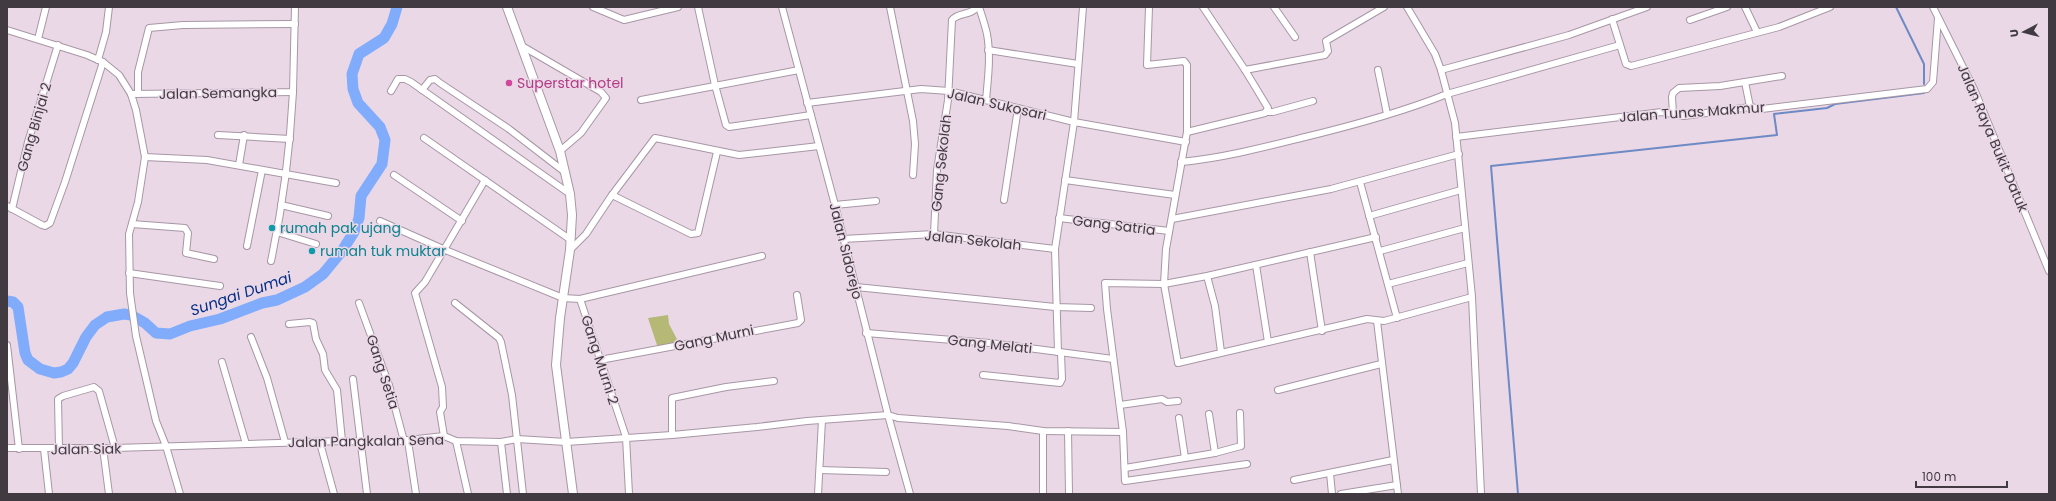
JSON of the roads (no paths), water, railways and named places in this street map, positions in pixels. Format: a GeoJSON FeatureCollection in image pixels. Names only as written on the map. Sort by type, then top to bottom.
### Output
{"type":"FeatureCollection","features":[{"type":"Feature","properties":{"kind":"main road"},"geometry":{"type":"LineString","coordinates":[[507,7],[560,151],[570,194],[571,240],[556,365],[573,494]]}},
{"type":"Feature","properties":{"kind":"street"},"geometry":{"type":"LineString","coordinates":[[38,39],[46,7]]}},
{"type":"Feature","properties":{"kind":"street"},"geometry":{"type":"LineString","coordinates":[[10,207],[42,225],[45,226],[50,223],[65,182],[101,61],[109,7]]}},
{"type":"Feature","properties":{"kind":"street","name":"Jalan Semangka"},"geometry":{"type":"LineString","coordinates":[[130,94],[293,92],[295,7]]}},
{"type":"Feature","properties":{"kind":"street"},"geometry":{"type":"LineString","coordinates":[[593,7],[624,20],[657,10],[678,7]]}},
{"type":"Feature","properties":{"kind":"street"},"geometry":{"type":"LineString","coordinates":[[698,7],[724,123],[729,127],[810,115]]}},
{"type":"Feature","properties":{"kind":"street","name":"Jalan Sidorejo"},"geometry":{"type":"LineString","coordinates":[[782,7],[835,205],[866,333],[910,494]]}},
{"type":"Feature","properties":{"kind":"street"},"geometry":{"type":"LineString","coordinates":[[890,7],[908,90],[915,133],[913,175]]}},
{"type":"Feature","properties":{"kind":"street"},"geometry":{"type":"LineString","coordinates":[[978,7],[987,34],[989,73],[986,100]]}},
{"type":"Feature","properties":{"kind":"street","name":"Gang Sekolah"},"geometry":{"type":"LineString","coordinates":[[934,234],[938,170],[949,91],[952,20],[956,16],[971,12],[978,7]]}},
{"type":"Feature","properties":{"kind":"street"},"geometry":{"type":"LineString","coordinates":[[983,375],[1060,383],[1062,379],[1055,307],[1055,249],[1074,122],[1083,7]]}},
{"type":"Feature","properties":{"kind":"street"},"geometry":{"type":"LineString","coordinates":[[1149,7],[1147,65],[1184,61],[1186,63],[1187,132],[1169,231],[1164,284],[1178,363],[1221,352],[1322,331],[1370,318],[1377,321],[1397,318],[1472,297]]}},
{"type":"Feature","properties":{"kind":"street"},"geometry":{"type":"LineString","coordinates":[[1203,7],[1246,70],[1267,106],[1266,112]]}},
{"type":"Feature","properties":{"kind":"street"},"geometry":{"type":"LineString","coordinates":[[1274,7],[1295,37]]}},
{"type":"Feature","properties":{"kind":"street"},"geometry":{"type":"LineString","coordinates":[[1246,70],[1325,55],[1328,53],[1325,42],[1327,40],[1384,7]]}},
{"type":"Feature","properties":{"kind":"street"},"geometry":{"type":"LineString","coordinates":[[1407,7],[1434,54],[1441,70],[1459,154],[1461,190],[1472,297],[1481,494]]}},
{"type":"Feature","properties":{"kind":"street"},"geometry":{"type":"LineString","coordinates":[[1441,70],[1569,35],[1647,7]]}},
{"type":"Feature","properties":{"kind":"street"},"geometry":{"type":"LineString","coordinates":[[1690,20],[1710,9],[1727,7]]}},
{"type":"Feature","properties":{"kind":"street"},"geometry":{"type":"LineString","coordinates":[[1745,7],[1757,32]]}},
{"type":"Feature","properties":{"kind":"street"},"geometry":{"type":"LineString","coordinates":[[1612,19],[1626,64],[1631,66],[1779,27],[1830,7]]}},
{"type":"Feature","properties":{"kind":"street","name":"Jalan Raya Bukit Datuk"},"geometry":{"type":"LineString","coordinates":[[1933,7],[1974,90],[2049,271]]}},
{"type":"Feature","properties":{"kind":"street","name":"Jalan Tunas Makmur"},"geometry":{"type":"LineString","coordinates":[[1456,137],[1662,112],[1684,116],[1750,107],[1762,109],[1929,88],[1933,82],[1938,18]]}},
{"type":"Feature","properties":{"kind":"street"},"geometry":{"type":"LineString","coordinates":[[138,94],[138,72],[149,28],[196,25],[295,24]]}},
{"type":"Feature","properties":{"kind":"street"},"geometry":{"type":"LineString","coordinates":[[7,30],[58,45],[101,61],[119,75],[130,94],[141,128],[146,157],[129,234],[130,292],[136,336],[156,420],[166,446],[180,494]]}},
{"type":"Feature","properties":{"kind":"street","name":"Gang Binjai 2"},"geometry":{"type":"LineString","coordinates":[[10,207],[28,142],[58,45]]}},
{"type":"Feature","properties":{"kind":"street"},"geometry":{"type":"LineString","coordinates":[[1181,162],[1210,159],[1275,145],[1342,128],[1422,104],[1447,94],[1620,45]]}},
{"type":"Feature","properties":{"kind":"street"},"geometry":{"type":"LineString","coordinates":[[522,46],[601,92],[606,98],[581,133],[560,151]]}},
{"type":"Feature","properties":{"kind":"street"},"geometry":{"type":"LineString","coordinates":[[988,50],[1078,64]]}},
{"type":"Feature","properties":{"kind":"street"},"geometry":{"type":"LineString","coordinates":[[641,100],[799,70]]}},
{"type":"Feature","properties":{"kind":"street"},"geometry":{"type":"LineString","coordinates":[[1378,70],[1387,114]]}},
{"type":"Feature","properties":{"kind":"street"},"geometry":{"type":"LineString","coordinates":[[1673,114],[1672,97],[1679,88],[1745,82],[1782,76]]}},
{"type":"Feature","properties":{"kind":"street"},"geometry":{"type":"LineString","coordinates":[[390,91],[396,81],[401,79],[422,90],[570,194]]}},
{"type":"Feature","properties":{"kind":"street"},"geometry":{"type":"LineString","coordinates":[[422,90],[430,80],[440,82],[509,129],[566,172]]}},
{"type":"Feature","properties":{"kind":"street"},"geometry":{"type":"LineString","coordinates":[[1745,82],[1750,107]]}},
{"type":"Feature","properties":{"kind":"street","name":"Jalan Sukosari"},"geometry":{"type":"LineString","coordinates":[[807,103],[908,90],[928,89],[949,91],[1074,122],[1186,142]]}},
{"type":"Feature","properties":{"kind":"street"},"geometry":{"type":"LineString","coordinates":[[271,261],[277,232],[290,139],[293,92]]}},
{"type":"Feature","properties":{"kind":"street"},"geometry":{"type":"LineString","coordinates":[[1187,132],[1313,101]]}},
{"type":"Feature","properties":{"kind":"street"},"geometry":{"type":"LineString","coordinates":[[1004,200],[1018,108]]}},
{"type":"Feature","properties":{"kind":"street"},"geometry":{"type":"LineString","coordinates":[[218,135],[290,139]]}},
{"type":"Feature","properties":{"kind":"street"},"geometry":{"type":"LineString","coordinates":[[239,165],[244,136]]}},
{"type":"Feature","properties":{"kind":"street"},"geometry":{"type":"LineString","coordinates":[[424,138],[571,240]]}},
{"type":"Feature","properties":{"kind":"street"},"geometry":{"type":"LineString","coordinates":[[570,250],[586,234],[612,195],[655,138],[717,152],[739,155],[819,146]]}},
{"type":"Feature","properties":{"kind":"street"},"geometry":{"type":"LineString","coordinates":[[612,195],[691,234],[698,233],[717,152]]}},
{"type":"Feature","properties":{"kind":"street"},"geometry":{"type":"LineString","coordinates":[[1172,219],[1243,207],[1360,182],[1459,154]]}},
{"type":"Feature","properties":{"kind":"street"},"geometry":{"type":"LineString","coordinates":[[146,157],[207,160],[336,183]]}},
{"type":"Feature","properties":{"kind":"street"},"geometry":{"type":"LineString","coordinates":[[247,246],[262,170]]}},
{"type":"Feature","properties":{"kind":"street"},"geometry":{"type":"LineString","coordinates":[[394,175],[462,221]]}},
{"type":"Feature","properties":{"kind":"street"},"geometry":{"type":"LineString","coordinates":[[444,436],[440,412],[443,407],[442,387],[415,293],[425,282],[443,249],[462,221],[485,180]]}},
{"type":"Feature","properties":{"kind":"street"},"geometry":{"type":"LineString","coordinates":[[1065,180],[1175,195]]}},
{"type":"Feature","properties":{"kind":"street"},"geometry":{"type":"LineString","coordinates":[[1360,182],[1397,318]]}},
{"type":"Feature","properties":{"kind":"street"},"geometry":{"type":"LineString","coordinates":[[1369,216],[1461,190]]}},
{"type":"Feature","properties":{"kind":"street"},"geometry":{"type":"LineString","coordinates":[[835,205],[876,201]]}},
{"type":"Feature","properties":{"kind":"street"},"geometry":{"type":"LineString","coordinates":[[281,205],[328,216]]}},
{"type":"Feature","properties":{"kind":"street","name":"Gang Satria"},"geometry":{"type":"LineString","coordinates":[[1059,218],[1169,231]]}},
{"type":"Feature","properties":{"kind":"street","name":"Gang Murni 2"},"geometry":{"type":"LineString","coordinates":[[380,221],[443,249],[563,298],[580,299],[626,436],[629,494]]}},
{"type":"Feature","properties":{"kind":"street"},"geometry":{"type":"LineString","coordinates":[[132,224],[185,228],[188,233],[186,253],[214,259]]}},
{"type":"Feature","properties":{"kind":"street"},"geometry":{"type":"LineString","coordinates":[[1380,251],[1465,228]]}},
{"type":"Feature","properties":{"kind":"street"},"geometry":{"type":"LineString","coordinates":[[277,232],[316,244]]}},
{"type":"Feature","properties":{"kind":"street","name":"Jalan Sekolah"},"geometry":{"type":"LineString","coordinates":[[843,239],[934,234],[1055,249]]}},
{"type":"Feature","properties":{"kind":"street"},"geometry":{"type":"LineString","coordinates":[[1247,464],[1127,481],[1125,480],[1123,432],[1106,310],[1105,284],[1164,284],[1207,276],[1376,238]]}},
{"type":"Feature","properties":{"kind":"street"},"geometry":{"type":"LineString","coordinates":[[1310,252],[1322,331]]}},
{"type":"Feature","properties":{"kind":"street"},"geometry":{"type":"LineString","coordinates":[[580,299],[762,256]]}},
{"type":"Feature","properties":{"kind":"street"},"geometry":{"type":"LineString","coordinates":[[1388,284],[1468,263]]}},
{"type":"Feature","properties":{"kind":"street"},"geometry":{"type":"LineString","coordinates":[[1256,265],[1268,342]]}},
{"type":"Feature","properties":{"kind":"street"},"geometry":{"type":"LineString","coordinates":[[129,273],[220,286]]}},
{"type":"Feature","properties":{"kind":"street"},"geometry":{"type":"LineString","coordinates":[[1207,276],[1215,306],[1221,352]]}},
{"type":"Feature","properties":{"kind":"street"},"geometry":{"type":"LineString","coordinates":[[856,287],[1055,307],[1091,308]]}},
{"type":"Feature","properties":{"kind":"street","name":"Gang Murni"},"geometry":{"type":"LineString","coordinates":[[600,360],[798,323],[800,317],[797,294]]}},
{"type":"Feature","properties":{"kind":"street","name":"Gang Setia"},"geometry":{"type":"LineString","coordinates":[[359,303],[389,385],[406,441],[416,494]]}},
{"type":"Feature","properties":{"kind":"street"},"geometry":{"type":"LineString","coordinates":[[455,303],[501,340],[512,395],[523,494]]}},
{"type":"Feature","properties":{"kind":"street"},"geometry":{"type":"LineString","coordinates":[[1377,321],[1381,364],[1398,494]]}},
{"type":"Feature","properties":{"kind":"street"},"geometry":{"type":"LineString","coordinates":[[289,324],[313,323],[325,370],[336,390],[342,441]]}},
{"type":"Feature","properties":{"kind":"street","name":"Gang Melati"},"geometry":{"type":"LineString","coordinates":[[866,333],[990,343],[1114,359]]}},
{"type":"Feature","properties":{"kind":"street"},"geometry":{"type":"LineString","coordinates":[[252,337],[267,378],[286,442]]}},
{"type":"Feature","properties":{"kind":"street"},"geometry":{"type":"LineString","coordinates":[[7,345],[19,449]]}},
{"type":"Feature","properties":{"kind":"street"},"geometry":{"type":"LineString","coordinates":[[222,362],[246,444]]}},
{"type":"Feature","properties":{"kind":"street"},"geometry":{"type":"LineString","coordinates":[[1278,390],[1321,381],[1381,364]]}},
{"type":"Feature","properties":{"kind":"street"},"geometry":{"type":"LineString","coordinates":[[353,379],[367,494]]}},
{"type":"Feature","properties":{"kind":"street"},"geometry":{"type":"LineString","coordinates":[[672,434],[672,398],[726,387],[774,381]]}},
{"type":"Feature","properties":{"kind":"street"},"geometry":{"type":"LineString","coordinates":[[59,449],[58,399],[63,396],[94,387],[99,392],[115,448]]}},
{"type":"Feature","properties":{"kind":"street"},"geometry":{"type":"LineString","coordinates":[[1120,404],[1162,399],[1167,402],[1178,401]]}},
{"type":"Feature","properties":{"kind":"street"},"geometry":{"type":"LineString","coordinates":[[1124,468],[1215,453],[1240,446],[1240,413]]}},
{"type":"Feature","properties":{"kind":"street"},"geometry":{"type":"LineString","coordinates":[[1209,414],[1215,453]]}},
{"type":"Feature","properties":{"kind":"street","name":"Jalan Pangkalan Sena"},"geometry":{"type":"LineString","coordinates":[[166,446],[286,442],[320,443],[342,441],[361,443],[406,441],[444,436],[456,441],[501,442],[518,439],[566,442],[888,415],[898,418],[1044,431],[1123,432]]}},
{"type":"Feature","properties":{"kind":"street"},"geometry":{"type":"LineString","coordinates":[[1179,418],[1184,458]]}},
{"type":"Feature","properties":{"kind":"street"},"geometry":{"type":"LineString","coordinates":[[818,494],[822,420]]}},
{"type":"Feature","properties":{"kind":"street"},"geometry":{"type":"LineString","coordinates":[[1042,494],[1044,431]]}},
{"type":"Feature","properties":{"kind":"street"},"geometry":{"type":"LineString","coordinates":[[1068,431],[1069,494]]}},
{"type":"Feature","properties":{"kind":"street"},"geometry":{"type":"LineString","coordinates":[[456,441],[468,494]]}},
{"type":"Feature","properties":{"kind":"street"},"geometry":{"type":"LineString","coordinates":[[501,442],[507,494]]}},
{"type":"Feature","properties":{"kind":"street"},"geometry":{"type":"LineString","coordinates":[[320,443],[334,494]]}},
{"type":"Feature","properties":{"kind":"street","name":"Jalan Siak"},"geometry":{"type":"LineString","coordinates":[[7,448],[59,449],[166,446]]}},
{"type":"Feature","properties":{"kind":"street"},"geometry":{"type":"LineString","coordinates":[[103,448],[109,494]]}},
{"type":"Feature","properties":{"kind":"street"},"geometry":{"type":"LineString","coordinates":[[44,449],[49,494]]}},
{"type":"Feature","properties":{"kind":"street"},"geometry":{"type":"LineString","coordinates":[[1294,480],[1393,460]]}},
{"type":"Feature","properties":{"kind":"street"},"geometry":{"type":"LineString","coordinates":[[820,470],[886,472]]}},
{"type":"Feature","properties":{"kind":"street"},"geometry":{"type":"LineString","coordinates":[[1330,473],[1332,494]]}},
{"type":"Feature","properties":{"kind":"street"},"geometry":{"type":"LineString","coordinates":[[1341,494],[1397,485]]}},
{"type":"Feature","properties":{"kind":"waterway","name":"Sungai Dumai"},"geometry":{"type":"LineString","coordinates":[[7,301],[13,302],[18,307],[25,353],[28,360],[40,369],[54,373],[68,369],[73,363],[86,337],[95,325],[107,317],[124,314],[131,315],[145,323],[156,333],[170,334],[190,326],[220,319],[262,303],[277,300],[305,287],[323,274],[342,251],[354,232],[359,218],[361,196],[382,164],[385,140],[380,127],[358,103],[353,89],[352,74],[359,54],[384,38],[392,24],[397,7]]}},
{"type":"Feature","properties":{"kind":"waterway"},"geometry":{"type":"LineString","coordinates":[[1896,7],[1924,64],[1924,84]]}},
{"type":"Feature","properties":{"kind":"waterway"},"geometry":{"type":"LineString","coordinates":[[1518,494],[1491,166],[1777,135],[1774,114],[1827,108],[1835,104],[1924,93]]}},
{"type":"Feature","properties":{"kind":"place","name":"Superstar hotel"},"geometry":{"type":"Point","coordinates":[509,83]}},
{"type":"Feature","properties":{"kind":"place","name":"rumah pak ujang"},"geometry":{"type":"Point","coordinates":[272,228]}},
{"type":"Feature","properties":{"kind":"place","name":"rumah tuk muktar"},"geometry":{"type":"Point","coordinates":[312,251]}}]}
